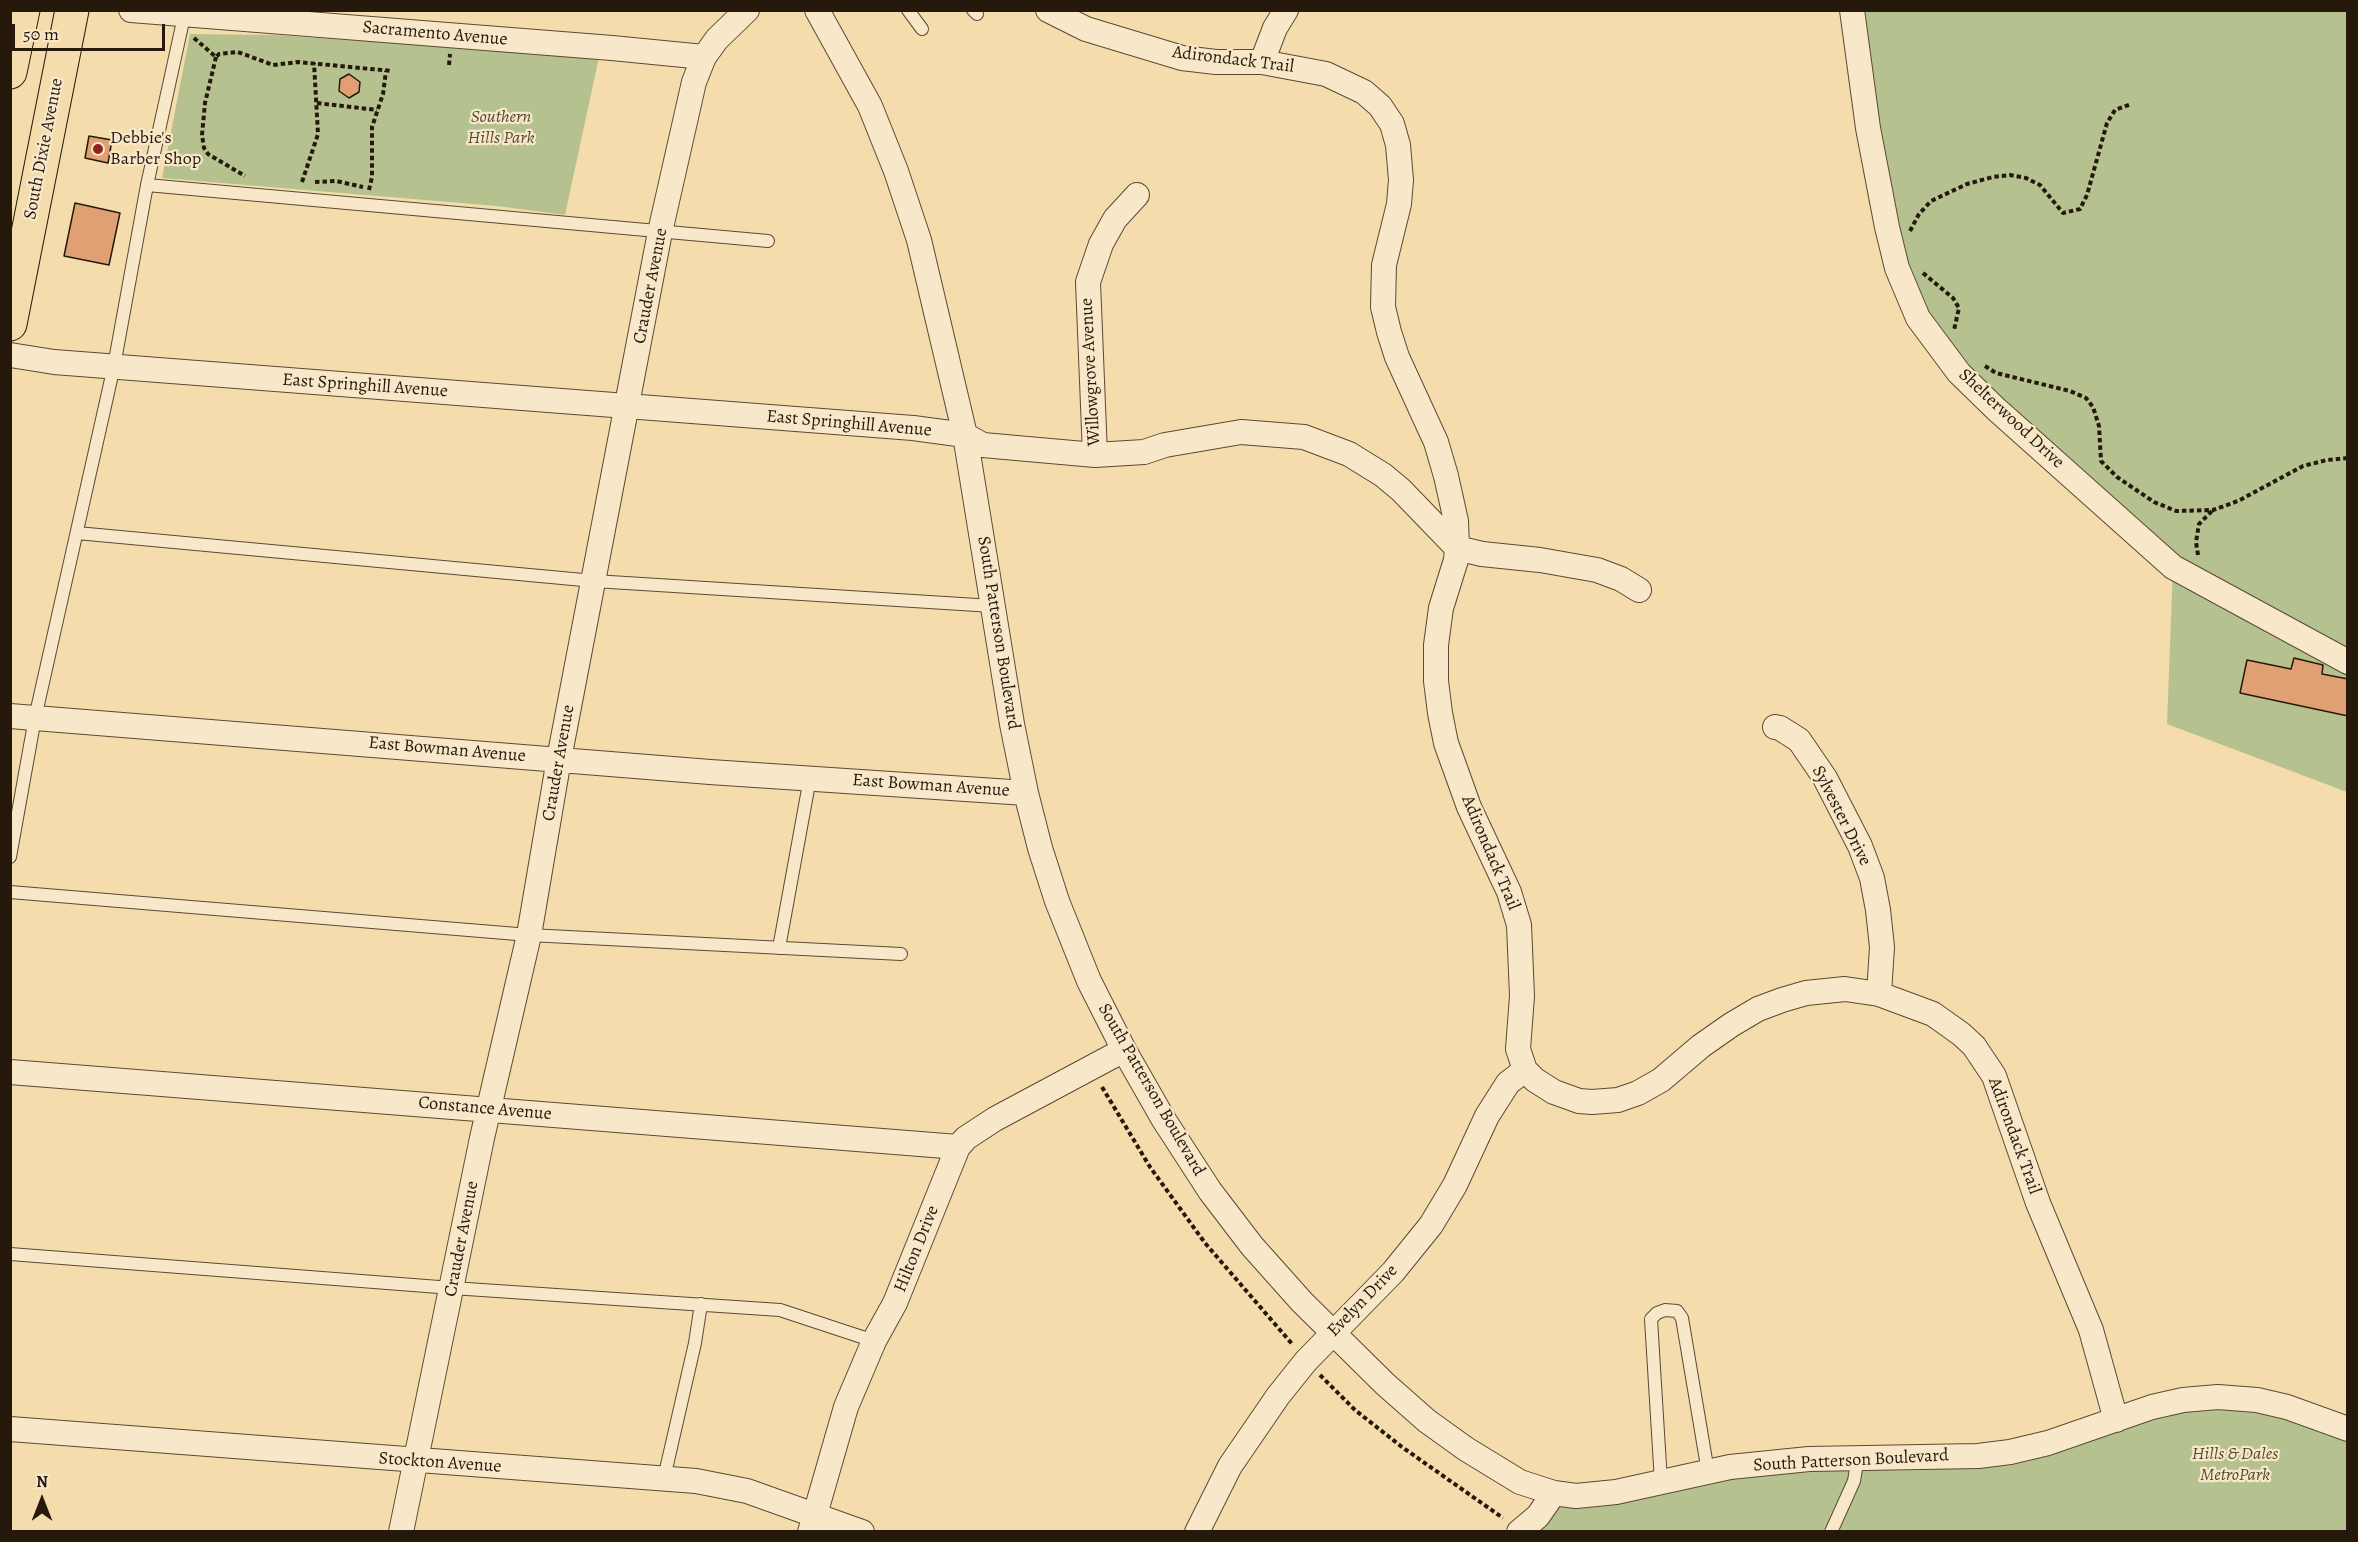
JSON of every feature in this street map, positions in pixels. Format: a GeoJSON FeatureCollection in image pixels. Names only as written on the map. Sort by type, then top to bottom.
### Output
{"type":"FeatureCollection","features":[{"type":"Feature","properties":{"kind":"main road"},"geometry":{"type":"LineString","coordinates":[[10,72],[23,10]]}},
{"type":"Feature","properties":{"kind":"main road","name":"South Dixie Avenue"},"geometry":{"type":"LineString","coordinates":[[10,324],[72,10]]}},
{"type":"Feature","properties":{"kind":"street","name":"Sacramento Avenue"},"geometry":{"type":"LineString","coordinates":[[131,10],[184,19],[612,48],[704,57]]}},
{"type":"Feature","properties":{"kind":"street","name":"Crauder Avenue"},"geometry":{"type":"LineString","coordinates":[[401,1532],[529,935],[559,759],[660,232],[693,82],[704,57],[717,39],[747,10]]}},
{"type":"Feature","properties":{"kind":"street","name":"South Patterson Boulevard"},"geometry":{"type":"LineString","coordinates":[[817,10],[870,106],[896,171],[919,240],[965,435],[1012,724],[1026,793],[1057,901],[1089,981],[1124,1050],[1164,1120],[1210,1191],[1252,1246],[1384,1384],[1427,1421],[1466,1449],[1520,1482],[1554,1493],[1576,1496],[1616,1492],[1730,1467],[1809,1459],[1978,1456],[2010,1452],[2048,1443],[2152,1407],[2183,1400],[2218,1397],[2257,1400],[2348,1429]]}},
{"type":"Feature","properties":{"kind":"street","name":"Adirondack Trail"},"geometry":{"type":"LineString","coordinates":[[1048,10],[1086,29],[1182,58],[1216,62],[1262,62],[1317,72],[1346,82],[1364,92],[1380,106],[1392,124],[1398,145],[1401,180],[1399,204],[1384,265],[1383,307],[1397,357],[1436,442],[1455,513],[1457,548],[1454,569],[1441,608],[1436,645],[1436,681],[1440,713],[1446,743],[1469,807],[1509,892],[1519,925],[1522,996],[1518,1049],[1526,1070],[1535,1080],[1554,1092],[1579,1101],[1618,1100],[1638,1093],[1661,1080],[1731,1025],[1758,1009],[1782,999],[1806,993],[1845,989],[1879,994],[1933,1014],[1961,1034],[1974,1047],[1994,1076],[2038,1203],[2091,1330],[2116,1420]]}},
{"type":"Feature","properties":{"kind":"street"},"geometry":{"type":"LineString","coordinates":[[1262,62],[1275,28],[1287,10]]}},
{"type":"Feature","properties":{"kind":"street","name":"Shelterwood Drive"},"geometry":{"type":"LineString","coordinates":[[1852,10],[1868,128],[1897,268],[1918,318],[1959,373],[1996,409],[2173,567],[2348,662]]}},
{"type":"Feature","properties":{"kind":"street","name":"Willowgrove Avenue"},"geometry":{"type":"LineString","coordinates":[[1095,455],[1088,282],[1101,244],[1115,219],[1137,195]]}},
{"type":"Feature","properties":{"kind":"street","name":"East Springhill Avenue"},"geometry":{"type":"LineString","coordinates":[[10,355],[54,362],[868,424],[965,435],[983,445],[1095,455],[1144,452],[1165,445],[1241,432],[1304,437],[1349,454],[1383,475],[1401,490],[1457,548]]}},
{"type":"Feature","properties":{"kind":"street"},"geometry":{"type":"LineString","coordinates":[[1457,548],[1482,554],[1540,560],[1597,570],[1621,579],[1639,590]]}},
{"type":"Feature","properties":{"kind":"street","name":"East Bowman Avenue"},"geometry":{"type":"LineString","coordinates":[[10,716],[1026,793]]}},
{"type":"Feature","properties":{"kind":"street","name":"Sylvester Drive"},"geometry":{"type":"LineString","coordinates":[[1775,727],[1798,740],[1825,778],[1860,846],[1872,878],[1878,910],[1882,947],[1879,994]]}},
{"type":"Feature","properties":{"kind":"street","name":"Hilton Drive"},"geometry":{"type":"LineString","coordinates":[[813,1523],[846,1407],[874,1341],[895,1304],[958,1147],[966,1138],[995,1119],[1124,1050]]}},
{"type":"Feature","properties":{"kind":"street","name":"Evelyn Drive"},"geometry":{"type":"LineString","coordinates":[[1197,1532],[1230,1466],[1278,1396],[1306,1361],[1393,1272],[1431,1225],[1455,1185],[1487,1116],[1508,1083],[1526,1070]]}},
{"type":"Feature","properties":{"kind":"street","name":"Constance Avenue"},"geometry":{"type":"LineString","coordinates":[[10,1072],[958,1147]]}},
{"type":"Feature","properties":{"kind":"street","name":"Stockton Avenue"},"geometry":{"type":"LineString","coordinates":[[10,1430],[664,1478],[747,1491],[813,1523],[862,1532]]}},
{"type":"Feature","properties":{"kind":"street"},"geometry":{"type":"LineString","coordinates":[[1519,1532],[1538,1515],[1554,1493]]}},
{"type":"Feature","properties":{"kind":"lane"},"geometry":{"type":"LineString","coordinates":[[908,10],[922,29]]}},
{"type":"Feature","properties":{"kind":"lane"},"geometry":{"type":"LineString","coordinates":[[10,857],[35,718],[114,366],[147,185],[184,19]]}},
{"type":"Feature","properties":{"kind":"lane"},"geometry":{"type":"LineString","coordinates":[[147,185],[768,241]]}},
{"type":"Feature","properties":{"kind":"lane"},"geometry":{"type":"LineString","coordinates":[[77,533],[594,581],[993,606]]}},
{"type":"Feature","properties":{"kind":"lane"},"geometry":{"type":"LineString","coordinates":[[779,948],[810,778]]}},
{"type":"Feature","properties":{"kind":"lane"},"geometry":{"type":"LineString","coordinates":[[10,892],[529,935],[901,954]]}},
{"type":"Feature","properties":{"kind":"lane"},"geometry":{"type":"LineString","coordinates":[[10,1254],[452,1288],[780,1310],[874,1341]]}},
{"type":"Feature","properties":{"kind":"lane"},"geometry":{"type":"LineString","coordinates":[[664,1478],[701,1305]]}},
{"type":"Feature","properties":{"kind":"lane"},"geometry":{"type":"LineString","coordinates":[[1661,1482],[1651,1319],[1657,1313],[1665,1310],[1677,1311],[1682,1318],[1708,1472]]}},
{"type":"Feature","properties":{"kind":"lane"},"geometry":{"type":"LineString","coordinates":[[1831,1532],[1854,1481],[1858,1457]]}},
{"type":"Feature","properties":{"kind":"path"},"geometry":{"type":"LineString","coordinates":[[184,19],[197,40],[216,57]]}},
{"type":"Feature","properties":{"kind":"path"},"geometry":{"type":"LineString","coordinates":[[248,177],[208,154],[204,148],[202,135],[205,103],[216,57],[219,54],[238,52],[273,65],[298,62],[392,71]]}},
{"type":"Feature","properties":{"kind":"path"},"geometry":{"type":"LineString","coordinates":[[302,182],[317,141],[314,63]]}},
{"type":"Feature","properties":{"kind":"path"},"geometry":{"type":"LineString","coordinates":[[366,206],[372,171],[370,148],[372,128],[383,94],[386,71]]}},
{"type":"Feature","properties":{"kind":"path"},"geometry":{"type":"LineString","coordinates":[[317,103],[377,110]]}},
{"type":"Feature","properties":{"kind":"path"},"geometry":{"type":"LineString","coordinates":[[1910,241],[1913,224],[1931,201],[1967,184],[1993,177],[2010,175],[2026,178],[2040,185],[2063,213],[2080,209],[2087,195],[2107,123],[2115,111],[2131,104]]}},
{"type":"Feature","properties":{"kind":"path"},"geometry":{"type":"LineString","coordinates":[[295,182],[336,181],[369,188]]}},
{"type":"Feature","properties":{"kind":"path"},"geometry":{"type":"LineString","coordinates":[[1917,269],[1953,298],[1959,308],[1954,329],[1955,338]]}},
{"type":"Feature","properties":{"kind":"path"},"geometry":{"type":"LineString","coordinates":[[1980,362],[1996,373],[2070,391],[2086,398],[2093,407],[2099,426],[2101,461],[2117,477],[2154,502],[2176,512],[2213,510],[2238,501],[2304,466],[2348,458]]}},
{"type":"Feature","properties":{"kind":"path"},"geometry":{"type":"LineString","coordinates":[[2201,583],[2196,542],[2199,524],[2213,510]]}},
{"type":"Feature","properties":{"kind":"green space"},"geometry":{"type":"Polygon","coordinates":[[[1852,11],[2347,11],[2347,792],[2167,724],[2173,567],[1918,318],[1852,11]]]}},
{"type":"Feature","properties":{"kind":"green space","name":"Southern Hills Park"},"geometry":{"type":"Polygon","coordinates":[[[190,34],[274,35],[599,57],[565,215],[497,206],[162,178],[190,34]]]}},
{"type":"Feature","properties":{"kind":"green space","name":"Hills & Dales MetroPark"},"geometry":{"type":"Polygon","coordinates":[[[2218,1397],[2347,1429],[2347,1531],[1519,1532],[1554,1493],[1730,1467],[1978,1456],[2218,1397]]]}},
{"type":"Feature","properties":{"kind":"building"},"geometry":{"type":"Polygon","coordinates":[[[349,74],[360,82],[359,92],[349,98],[339,91],[340,79],[349,74]]]}},
{"type":"Feature","properties":{"kind":"building","name":"Debbie's Barber Shop"},"geometry":{"type":"Polygon","coordinates":[[[89,136],[112,140],[108,163],[85,158],[89,136]]]}},
{"type":"Feature","properties":{"kind":"building"},"geometry":{"type":"Polygon","coordinates":[[[75,203],[120,213],[109,265],[64,256],[75,203]]]}},
{"type":"Feature","properties":{"kind":"building"},"geometry":{"type":"Polygon","coordinates":[[[2294,658],[2323,665],[2322,674],[2348,679],[2348,716],[2240,693],[2247,660],[2291,669],[2294,658]]]}},
{"type":"Feature","properties":{"kind":"place","name":"Debbie's Barber Shop"},"geometry":{"type":"Point","coordinates":[98,149]}}]}
